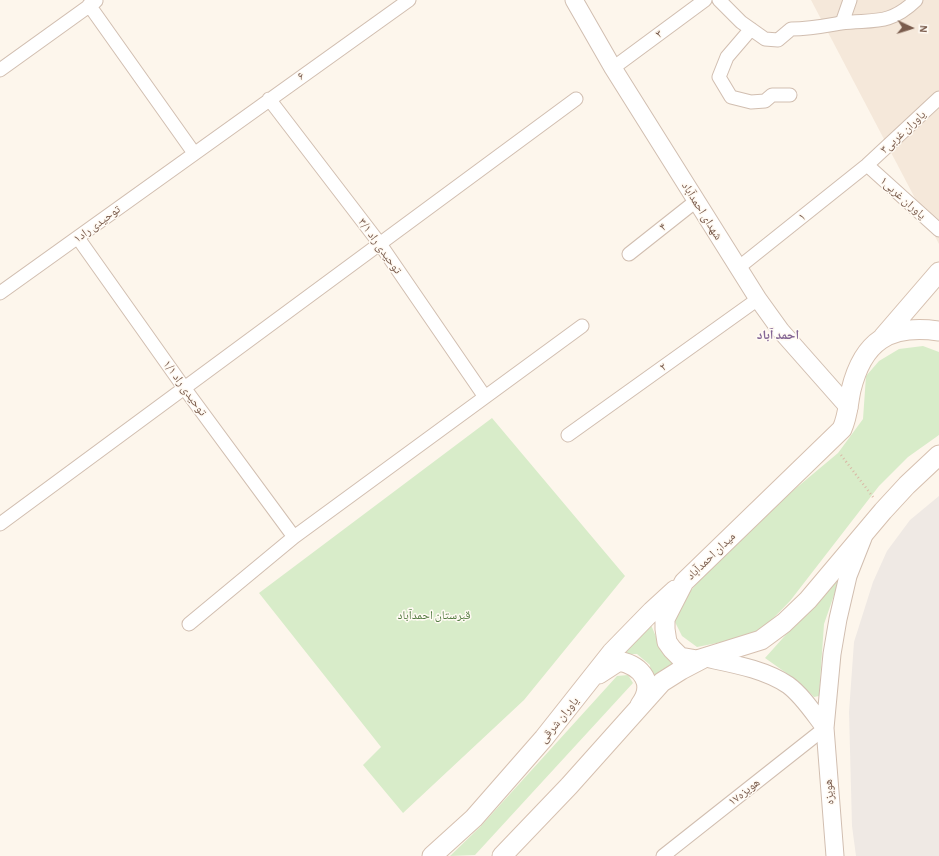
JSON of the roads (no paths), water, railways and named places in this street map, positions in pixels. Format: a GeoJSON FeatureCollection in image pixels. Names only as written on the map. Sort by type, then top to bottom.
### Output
{"type":"FeatureCollection","features":[{"type":"Feature","properties":{"kind":"main road"},"geometry":{"type":"LineString","coordinates":[[883,337],[939,272]]}},
{"type":"Feature","properties":{"kind":"main road","name":"میدان احمدآباد"},"geometry":{"type":"LineString","coordinates":[[939,331],[915,329],[883,337],[868,349],[860,363],[852,390],[847,419],[842,429],[684,582],[666,619],[665,629],[667,642],[680,657],[697,660],[761,640],[784,623],[808,600],[882,510],[907,484],[939,455]]}},
{"type":"Feature","properties":{"kind":"main road","name":"یاوران شرقی"},"geometry":{"type":"LineString","coordinates":[[432,856],[474,818],[544,738],[622,642],[652,610],[684,582]]}},
{"type":"Feature","properties":{"kind":"main road"},"geometry":{"type":"LineString","coordinates":[[502,856],[569,786],[662,682],[681,670],[705,658]]}},
{"type":"Feature","properties":{"kind":"main road"},"geometry":{"type":"LineString","coordinates":[[592,679],[619,661],[631,664],[640,671],[646,681],[647,693],[635,712]]}},
{"type":"Feature","properties":{"kind":"street","name":"۶"},"geometry":{"type":"LineString","coordinates":[[194,153],[269,98],[409,0]]}},
{"type":"Feature","properties":{"kind":"street","name":"شهدای احمدآباد"},"geometry":{"type":"LineString","coordinates":[[574,0],[613,68],[758,299],[781,331],[849,408]]}},
{"type":"Feature","properties":{"kind":"street","name":"۳"},"geometry":{"type":"LineString","coordinates":[[613,68],[706,0]]}},
{"type":"Feature","properties":{"kind":"street"},"geometry":{"type":"LineString","coordinates":[[719,0],[764,40],[778,40],[792,29],[811,29],[842,23],[883,20],[904,11],[916,0]]}},
{"type":"Feature","properties":{"kind":"street"},"geometry":{"type":"LineString","coordinates":[[842,23],[850,0]]}},
{"type":"Feature","properties":{"kind":"street"},"geometry":{"type":"LineString","coordinates":[[0,70],[93,3],[194,153]]}},
{"type":"Feature","properties":{"kind":"street"},"geometry":{"type":"LineString","coordinates":[[751,30],[727,58],[719,77],[731,97],[751,102],[765,101],[772,95],[790,95]]}},
{"type":"Feature","properties":{"kind":"street","name":"۳/۱ توحیدی راد"},"geometry":{"type":"LineString","coordinates":[[269,98],[380,244],[484,397]]}},
{"type":"Feature","properties":{"kind":"street","name":"یاوران غربی۳"},"geometry":{"type":"LineString","coordinates":[[867,166],[939,98]]}},
{"type":"Feature","properties":{"kind":"street"},"geometry":{"type":"LineString","coordinates":[[0,524],[185,389],[576,99]]}},
{"type":"Feature","properties":{"kind":"street","name":"توحیدی راد۱"},"geometry":{"type":"LineString","coordinates":[[0,293],[194,153]]}},
{"type":"Feature","properties":{"kind":"street","name":"یاوران غربی۱"},"geometry":{"type":"LineString","coordinates":[[867,166],[939,230]]}},
{"type":"Feature","properties":{"kind":"street","name":"۱"},"geometry":{"type":"LineString","coordinates":[[738,268],[867,166]]}},
{"type":"Feature","properties":{"kind":"street","name":"۴"},"geometry":{"type":"LineString","coordinates":[[629,254],[696,201]]}},
{"type":"Feature","properties":{"kind":"street","name":"۱/۱ توحیدی راد"},"geometry":{"type":"LineString","coordinates":[[78,238],[185,389],[294,537]]}},
{"type":"Feature","properties":{"kind":"street","name":"۲"},"geometry":{"type":"LineString","coordinates":[[568,435],[758,299]]}},
{"type":"Feature","properties":{"kind":"street"},"geometry":{"type":"LineString","coordinates":[[189,624],[294,537],[582,326]]}},
{"type":"Feature","properties":{"kind":"street","name":"هویزه"},"geometry":{"type":"LineString","coordinates":[[833,854],[825,728],[832,654],[848,576],[867,528]]}},
{"type":"Feature","properties":{"kind":"street"},"geometry":{"type":"LineString","coordinates":[[705,658],[765,673],[788,686],[806,703],[825,728]]}},
{"type":"Feature","properties":{"kind":"street","name":"هویزه۱۷"},"geometry":{"type":"LineString","coordinates":[[663,856],[825,728]]}},
{"type":"Feature","properties":{"kind":"district","name":"احمد آباد"},"geometry":{"type":"Point","coordinates":[778,335]}},
{"type":"Feature","properties":{"kind":"park label","name":"قبرستان احمدآباد"},"geometry":{"type":"Point","coordinates":[434,615]}}]}
